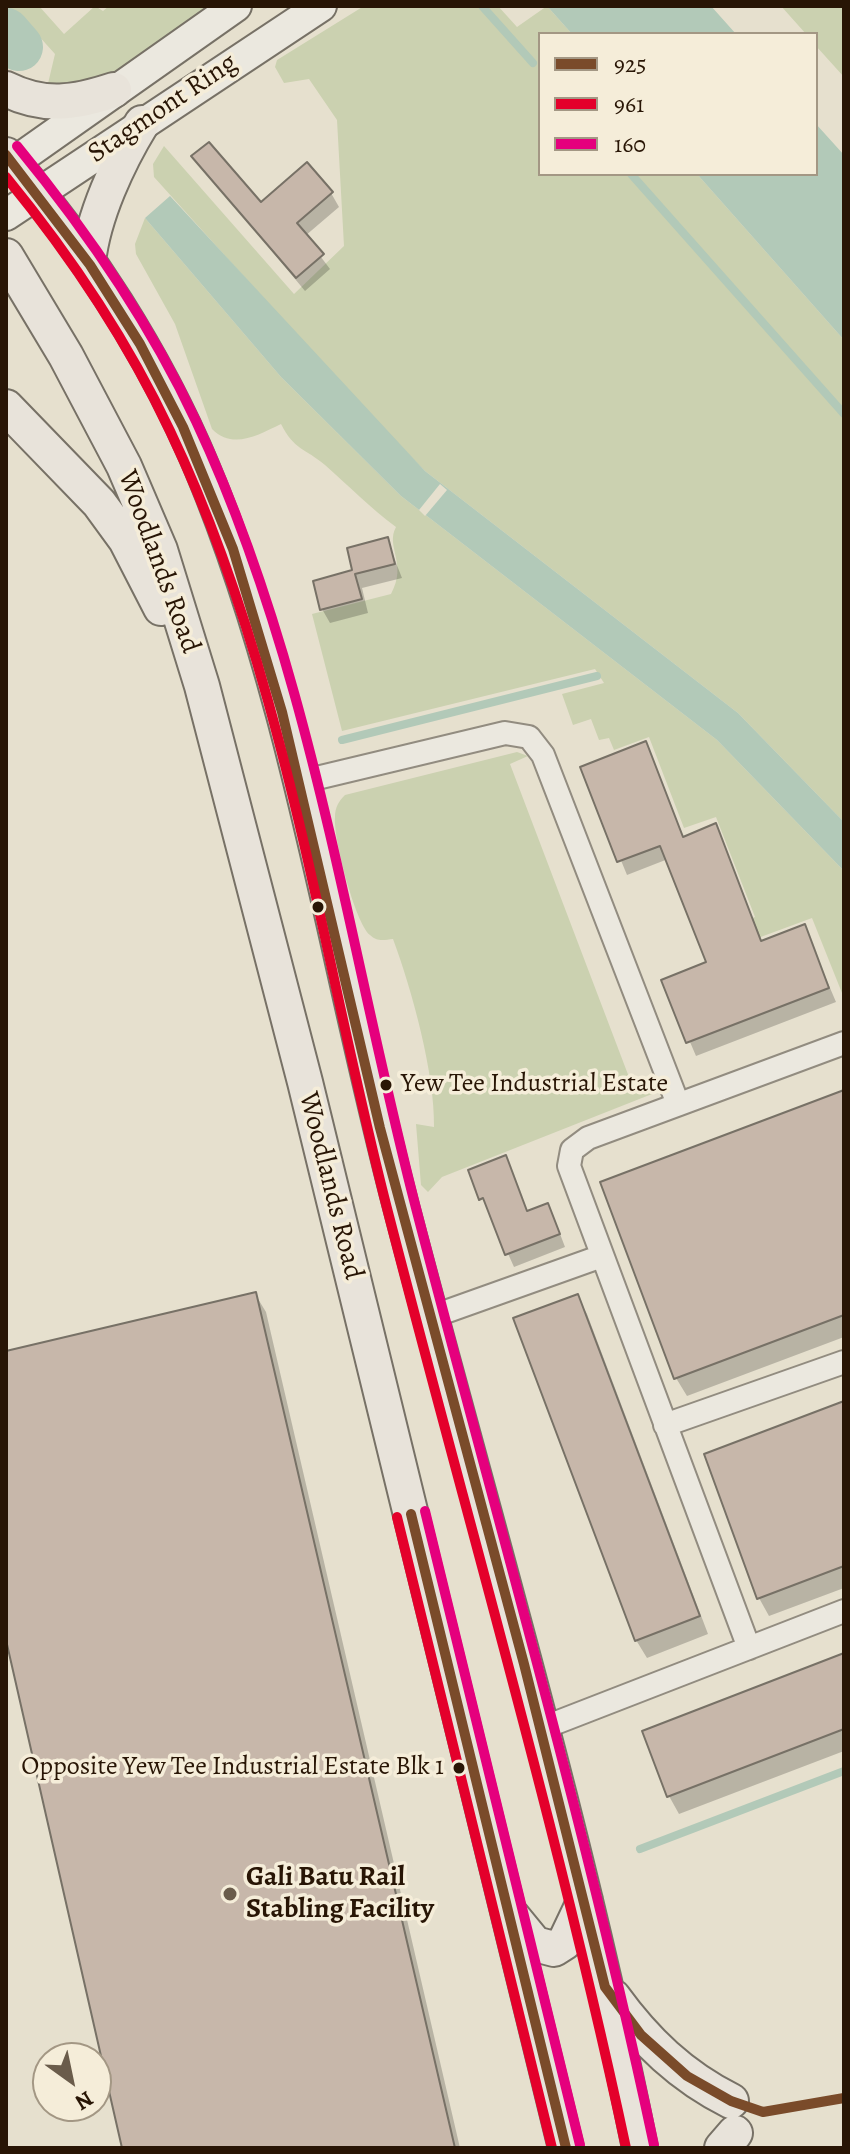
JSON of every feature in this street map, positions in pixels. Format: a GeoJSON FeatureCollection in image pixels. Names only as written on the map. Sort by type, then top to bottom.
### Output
{"type":"FeatureCollection","features":[{"type":"Feature","properties":{"kind":"main road"},"geometry":{"type":"LineString","coordinates":[[6,89],[23,99],[56,103],[76,102],[114,90]]}},
{"type":"Feature","properties":{"kind":"main road"},"geometry":{"type":"LineString","coordinates":[[88,262],[91,236],[122,158],[142,123]]}},
{"type":"Feature","properties":{"kind":"main road"},"geometry":{"type":"LineString","coordinates":[[8,162],[38,194],[88,262],[131,332],[203,470],[268,656],[367,1078],[585,1900],[640,2148]]}},
{"type":"Feature","properties":{"kind":"main road"},"geometry":{"type":"LineString","coordinates":[[109,195],[109,240],[131,332]]}},
{"type":"Feature","properties":{"kind":"main road","name":"Woodlands Road"},"geometry":{"type":"LineString","coordinates":[[6,256],[66,356],[124,466],[160,550],[202,686],[305,1082],[566,2148]]}},
{"type":"Feature","properties":{"kind":"main road"},"geometry":{"type":"LineString","coordinates":[[6,407],[99,503],[126,540],[202,686]]}},
{"type":"Feature","properties":{"kind":"main road"},"geometry":{"type":"LineString","coordinates":[[509,1913],[535,1944],[554,1949],[565,1942],[585,1900]]}},
{"type":"Feature","properties":{"kind":"main road"},"geometry":{"type":"LineString","coordinates":[[605,1987],[641,2035],[687,2076],[730,2127]]}},
{"type":"Feature","properties":{"kind":"street","name":"Stagmont Ring"},"geometry":{"type":"LineString","coordinates":[[8,162],[236,6]]}},
{"type":"Feature","properties":{"kind":"street","name":"Stagmont Ring"},"geometry":{"type":"LineString","coordinates":[[6,215],[321,6]]}},
{"type":"Feature","properties":{"kind":"street"},"geometry":{"type":"LineString","coordinates":[[300,782],[505,733],[529,737],[543,755],[678,1104]]}},
{"type":"Feature","properties":{"kind":"street"},"geometry":{"type":"LineString","coordinates":[[749,1648],[569,1166],[572,1150],[588,1138],[844,1043]]}},
{"type":"Feature","properties":{"kind":"street"},"geometry":{"type":"LineString","coordinates":[[431,1317],[602,1256]]}},
{"type":"Feature","properties":{"kind":"street"},"geometry":{"type":"LineString","coordinates":[[665,1425],[844,1362]]}},
{"type":"Feature","properties":{"kind":"street"},"geometry":{"type":"LineString","coordinates":[[540,1729],[844,1611]]}},
{"type":"Feature","properties":{"kind":"shaded area"},"geometry":{"type":"Polygon","coordinates":[[[6,6],[39,6],[64,34],[95,6],[103,11],[109,6],[209,6],[112,78],[46,92],[55,54],[37,34],[29,41],[6,15],[6,6]]]}},
{"type":"Feature","properties":{"kind":"shaded area"},"geometry":{"type":"Polygon","coordinates":[[[364,6],[498,6],[517,27],[547,6],[570,32],[538,32],[538,176],[699,176],[844,340],[844,822],[738,713],[425,471],[357,402],[154,177],[153,164],[164,146],[294,294],[344,246],[337,120],[309,79],[284,83],[275,67],[277,60],[364,6]]]}},
{"type":"Feature","properties":{"kind":"shaded area"},"geometry":{"type":"Polygon","coordinates":[[[547,6],[711,6],[734,32],[570,32],[547,6]]]}},
{"type":"Feature","properties":{"kind":"shaded area"},"geometry":{"type":"Polygon","coordinates":[[[781,6],[844,6],[844,77],[818,48],[818,32],[804,32],[781,6]]]}},
{"type":"Feature","properties":{"kind":"shaded area"},"geometry":{"type":"Polygon","coordinates":[[[818,126],[844,155],[844,340],[699,176],[818,176],[818,126]]]}},
{"type":"Feature","properties":{"kind":"shaded area"},"geometry":{"type":"Polygon","coordinates":[[[170,196],[425,471],[738,713],[844,822],[844,871],[717,740],[401,496],[281,377],[145,218],[170,196]]]}},
{"type":"Feature","properties":{"kind":"shaded area"},"geometry":{"type":"Polygon","coordinates":[[[145,218],[281,377],[401,496],[717,740],[844,871],[844,998],[812,918],[739,945],[732,926],[755,917],[716,817],[684,828],[649,737],[614,750],[609,738],[599,740],[591,719],[573,725],[562,694],[604,683],[595,669],[342,731],[312,614],[391,594],[397,573],[393,542],[396,527],[325,465],[295,444],[281,424],[237,440],[228,439],[212,429],[175,324],[136,254],[135,244],[145,218]]]}},
{"type":"Feature","properties":{"kind":"shaded area"},"geometry":{"type":"Polygon","coordinates":[[[517,752],[528,756],[510,764],[632,1085],[651,1079],[652,1094],[442,1177],[428,1192],[421,1185],[416,1124],[434,1127],[431,1082],[421,1032],[393,939],[373,937],[358,914],[341,860],[335,827],[336,810],[345,795],[517,752]]]}},
{"type":"Feature","properties":{"kind":"pier"},"geometry":{"type":"Polygon","coordinates":[[[440,484],[447,490],[425,516],[419,510],[440,484]]]}},
{"type":"Feature","properties":{"kind":"building"},"geometry":{"type":"Polygon","coordinates":[[[209,142],[261,202],[307,162],[333,192],[297,223],[324,254],[296,278],[191,156],[209,142]]]}},
{"type":"Feature","properties":{"kind":"building"},"geometry":{"type":"Polygon","coordinates":[[[388,537],[395,564],[355,574],[362,599],[320,610],[313,581],[352,570],[347,548],[388,537]]]}},
{"type":"Feature","properties":{"kind":"building"},"geometry":{"type":"Polygon","coordinates":[[[646,741],[683,837],[716,823],[761,941],[805,924],[829,988],[686,1043],[661,980],[706,962],[660,846],[617,862],[580,767],[646,741]]]}},
{"type":"Feature","properties":{"kind":"building"},"geometry":{"type":"Polygon","coordinates":[[[844,1090],[844,1315],[674,1379],[600,1182],[844,1090]]]}},
{"type":"Feature","properties":{"kind":"building"},"geometry":{"type":"Polygon","coordinates":[[[506,1155],[527,1211],[548,1203],[560,1234],[505,1255],[483,1198],[479,1200],[468,1170],[506,1155]]]}},
{"type":"Feature","properties":{"kind":"building","name":"Gali Batu Rail Stabling Facility"},"geometry":{"type":"Polygon","coordinates":[[[256,1292],[455,2148],[122,2148],[112,2104],[112,2042],[98,2042],[6,1640],[6,1351],[256,1292]]]}},
{"type":"Feature","properties":{"kind":"building"},"geometry":{"type":"Polygon","coordinates":[[[578,1294],[700,1616],[635,1641],[513,1318],[578,1294]]]}},
{"type":"Feature","properties":{"kind":"building"},"geometry":{"type":"Polygon","coordinates":[[[844,1401],[844,1566],[757,1599],[704,1454],[844,1401]]]}},
{"type":"Feature","properties":{"kind":"building"},"geometry":{"type":"Polygon","coordinates":[[[844,1653],[844,1729],[667,1797],[642,1731],[844,1653]]]}},
{"type":"Feature","properties":{"kind":"waterway"},"geometry":{"type":"LineString","coordinates":[[482,6],[533,63]]}},
{"type":"Feature","properties":{"kind":"waterway"},"geometry":{"type":"LineString","coordinates":[[6,32],[19,47]]}},
{"type":"Feature","properties":{"kind":"waterway"},"geometry":{"type":"LineString","coordinates":[[633,176],[844,414]]}},
{"type":"Feature","properties":{"kind":"waterway"},"geometry":{"type":"LineString","coordinates":[[342,740],[597,676]]}},
{"type":"Feature","properties":{"kind":"waterway"},"geometry":{"type":"LineString","coordinates":[[640,1849],[844,1771]]}},
{"type":"Feature","properties":{"kind":"transit line","name":"160"},"geometry":{"type":"LineString","coordinates":[[17,146],[92,244],[137,312],[178,384],[236,515],[270,611],[324,809],[416,1208],[571,1792],[654,2145]]}},
{"type":"Feature","properties":{"kind":"transit line","name":"925"},"geometry":{"type":"LineString","coordinates":[[6,155],[90,265],[140,344],[183,427],[233,549],[282,712],[380,1128],[524,1664],[605,1987],[641,2035],[687,2076],[731,2101],[763,2112],[844,2098]]}},
{"type":"Feature","properties":{"kind":"transit line","name":"961"},"geometry":{"type":"LineString","coordinates":[[6,177],[96,299],[153,397],[210,524],[244,620],[273,718],[389,1216],[572,1914],[626,2148]]}},
{"type":"Feature","properties":{"kind":"transit line","name":"160"},"geometry":{"type":"LineString","coordinates":[[425,1511],[580,2145]]}},
{"type":"Feature","properties":{"kind":"transit line","name":"925"},"geometry":{"type":"LineString","coordinates":[[411,1514],[566,2148]]}},
{"type":"Feature","properties":{"kind":"transit line","name":"961"},"geometry":{"type":"LineString","coordinates":[[397,1517],[552,2148]]}},
{"type":"Feature","properties":{"kind":"place","name":"Yew Tee Industrial Estate"},"geometry":{"type":"Point","coordinates":[386,1085]}},
{"type":"Feature","properties":{"kind":"place","name":"Opposite Yew Tee Industrial Estate Blk 1"},"geometry":{"type":"Point","coordinates":[459,1768]}},
{"type":"Feature","properties":{"kind":"place","name":"Gali Batu Rail Stabling Facility"},"geometry":{"type":"Point","coordinates":[230,1894]}}]}
